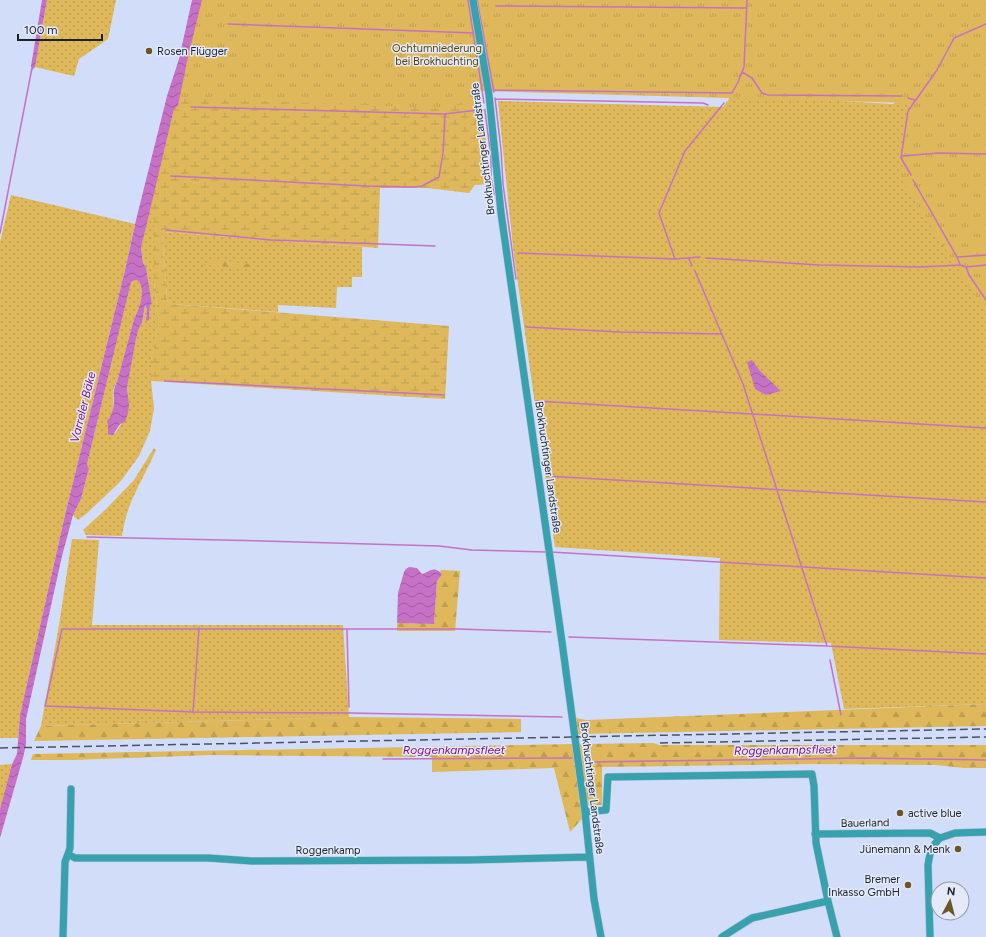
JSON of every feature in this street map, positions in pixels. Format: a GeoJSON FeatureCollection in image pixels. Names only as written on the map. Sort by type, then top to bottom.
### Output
{"type":"FeatureCollection","features":[{"type":"Feature","properties":{"kind":"street","name":"Brokhuchtinger Landstraße"},"geometry":{"type":"LineString","coordinates":[[473,0],[489,95],[501,213],[585,812],[594,899],[601,937]]}},
{"type":"Feature","properties":{"kind":"street"},"geometry":{"type":"LineString","coordinates":[[585,812],[606,810],[608,777],[812,774],[814,786],[815,834],[828,901],[837,937]]}},
{"type":"Feature","properties":{"kind":"street"},"geometry":{"type":"LineString","coordinates":[[63,937],[65,862],[70,848],[71,789]]}},
{"type":"Feature","properties":{"kind":"street","name":"Bauerland"},"geometry":{"type":"LineString","coordinates":[[815,834],[930,833],[940,838],[954,833],[986,832]]}},
{"type":"Feature","properties":{"kind":"street"},"geometry":{"type":"LineString","coordinates":[[930,937],[928,865],[933,846],[940,838]]}},
{"type":"Feature","properties":{"kind":"street","name":"Roggenkamp"},"geometry":{"type":"LineString","coordinates":[[68,854],[75,858],[208,858],[252,861],[461,860],[589,856]]}},
{"type":"Feature","properties":{"kind":"street"},"geometry":{"type":"LineString","coordinates":[[722,937],[752,918],[828,901]]}},
{"type":"Feature","properties":{"kind":"green space"},"geometry":{"type":"Polygon","coordinates":[[[47,0],[116,0],[108,39],[79,59],[74,76],[35,67],[47,0]]]}},
{"type":"Feature","properties":{"kind":"green space","name":"Ochtumniederung bei Brokhuchting"},"geometry":{"type":"Polygon","coordinates":[[[195,0],[986,0],[986,313],[901,179],[909,103],[481,91],[472,103],[443,108],[177,98],[195,0]]]}},
{"type":"Feature","properties":{"kind":"green space"},"geometry":{"type":"Polygon","coordinates":[[[986,39],[986,704],[844,709],[831,643],[719,640],[720,558],[555,547],[513,248],[498,101],[723,107],[732,95],[893,104],[986,39]]]}},
{"type":"Feature","properties":{"kind":"green space"},"geometry":{"type":"Polygon","coordinates":[[[471,43],[483,114],[489,184],[475,185],[469,193],[427,188],[380,188],[378,248],[162,232],[167,300],[172,304],[449,326],[445,399],[151,381],[151,360],[159,324],[154,281],[154,214],[149,211],[174,108],[178,106],[188,57],[471,43]]]}},
{"type":"Feature","properties":{"kind":"green space"},"geometry":{"type":"Polygon","coordinates":[[[11,195],[135,224],[65,515],[20,715],[18,738],[0,738],[0,242],[11,195]]]}},
{"type":"Feature","properties":{"kind":"green space"},"geometry":{"type":"Polygon","coordinates":[[[149,211],[154,213],[154,281],[159,324],[151,360],[151,381],[154,408],[150,431],[139,456],[120,482],[78,520],[73,515],[81,499],[89,469],[87,464],[131,281],[139,281],[142,296],[134,319],[117,382],[114,386],[113,411],[109,418],[108,425],[110,435],[113,435],[117,431],[121,424],[128,396],[127,387],[136,339],[142,323],[145,305],[147,309],[146,320],[150,314],[150,305],[152,304],[146,267],[143,263],[141,248],[149,211]]]}},
{"type":"Feature","properties":{"kind":"green space"},"geometry":{"type":"Polygon","coordinates":[[[162,232],[362,247],[362,277],[352,277],[352,287],[337,287],[336,308],[278,305],[278,312],[172,304],[167,300],[162,232]]]}},
{"type":"Feature","properties":{"kind":"green space"},"geometry":{"type":"Polygon","coordinates":[[[209,260],[252,265],[251,268],[247,269],[204,265],[209,260]]]}},
{"type":"Feature","properties":{"kind":"green space"},"geometry":{"type":"Polygon","coordinates":[[[154,448],[156,450],[129,508],[122,536],[86,535],[83,530],[134,480],[154,448]]]}},
{"type":"Feature","properties":{"kind":"green space"},"geometry":{"type":"Polygon","coordinates":[[[72,539],[99,540],[92,625],[343,625],[349,717],[41,726],[59,625],[72,539]]]}},
{"type":"Feature","properties":{"kind":"green space"},"geometry":{"type":"Polygon","coordinates":[[[441,570],[460,571],[455,631],[397,631],[397,623],[434,624],[437,581],[442,574],[440,572],[441,570]]]}},
{"type":"Feature","properties":{"kind":"green space"},"geometry":{"type":"Polygon","coordinates":[[[986,704],[986,726],[578,734],[576,718],[586,720],[986,704]]]}},
{"type":"Feature","properties":{"kind":"green space"},"geometry":{"type":"Polygon","coordinates":[[[349,717],[521,719],[521,732],[34,741],[41,726],[349,717]]]}},
{"type":"Feature","properties":{"kind":"green space"},"geometry":{"type":"Polygon","coordinates":[[[654,743],[659,745],[986,745],[986,768],[964,768],[936,765],[814,764],[602,767],[602,805],[587,805],[579,744],[654,743]]]}},
{"type":"Feature","properties":{"kind":"green space"},"geometry":{"type":"Polygon","coordinates":[[[572,744],[582,819],[570,832],[554,768],[432,772],[432,757],[212,755],[31,760],[33,754],[572,744]]]}},
{"type":"Feature","properties":{"kind":"green space"},"geometry":{"type":"Polygon","coordinates":[[[12,764],[0,809],[0,765],[12,764]]]}},
{"type":"Feature","properties":{"kind":"water"},"geometry":{"type":"Polygon","coordinates":[[[42,0],[47,0],[35,67],[32,70],[31,66],[42,0]]]}},
{"type":"Feature","properties":{"kind":"water"},"geometry":{"type":"Polygon","coordinates":[[[192,0],[202,0],[178,106],[174,109],[141,248],[143,263],[146,267],[152,304],[150,305],[149,320],[147,321],[147,309],[145,305],[142,323],[136,339],[127,388],[129,405],[128,413],[125,422],[120,424],[113,435],[108,434],[107,421],[111,415],[114,404],[114,390],[142,295],[139,281],[135,280],[131,282],[87,464],[89,469],[81,499],[73,515],[62,556],[26,719],[26,744],[23,758],[0,838],[0,809],[12,764],[17,754],[20,715],[65,515],[136,220],[167,96],[179,59],[192,0]]]}},
{"type":"Feature","properties":{"kind":"water"},"geometry":{"type":"Polygon","coordinates":[[[752,360],[760,371],[781,391],[766,395],[755,389],[747,362],[752,360]]]}},
{"type":"Feature","properties":{"kind":"water"},"geometry":{"type":"Polygon","coordinates":[[[409,567],[417,568],[422,574],[436,570],[442,574],[437,581],[434,624],[397,623],[398,593],[404,572],[409,567]]]}},
{"type":"Feature","properties":{"kind":"waterway"},"geometry":{"type":"LineString","coordinates":[[468,0],[484,103]]}},
{"type":"Feature","properties":{"kind":"waterway"},"geometry":{"type":"LineString","coordinates":[[477,0],[494,92]]}},
{"type":"Feature","properties":{"kind":"waterway"},"geometry":{"type":"LineString","coordinates":[[493,90],[732,93],[744,67],[747,0]]}},
{"type":"Feature","properties":{"kind":"waterway"},"geometry":{"type":"LineString","coordinates":[[496,6],[746,8]]}},
{"type":"Feature","properties":{"kind":"waterway"},"geometry":{"type":"LineString","coordinates":[[228,24],[474,33]]}},
{"type":"Feature","properties":{"kind":"waterway"},"geometry":{"type":"LineString","coordinates":[[911,175],[901,158],[908,111],[937,70],[954,38],[986,24]]}},
{"type":"Feature","properties":{"kind":"waterway"},"geometry":{"type":"LineString","coordinates":[[0,233],[32,68]]}},
{"type":"Feature","properties":{"kind":"waterway"},"geometry":{"type":"LineString","coordinates":[[742,72],[752,78],[762,93],[768,95],[901,96]]}},
{"type":"Feature","properties":{"kind":"waterway"},"geometry":{"type":"LineString","coordinates":[[495,98],[503,184],[516,279]]}},
{"type":"Feature","properties":{"kind":"waterway"},"geometry":{"type":"LineString","coordinates":[[908,98],[915,100]]}},
{"type":"Feature","properties":{"kind":"waterway"},"geometry":{"type":"LineString","coordinates":[[495,99],[703,103],[708,105]]}},
{"type":"Feature","properties":{"kind":"waterway"},"geometry":{"type":"LineString","coordinates":[[675,259],[659,213],[685,151],[724,103]]}},
{"type":"Feature","properties":{"kind":"waterway"},"geometry":{"type":"LineString","coordinates":[[191,107],[445,114],[485,110]]}},
{"type":"Feature","properties":{"kind":"waterway"},"geometry":{"type":"LineString","coordinates":[[485,111],[494,194]]}},
{"type":"Feature","properties":{"kind":"waterway"},"geometry":{"type":"LineString","coordinates":[[171,176],[367,186],[422,186],[439,177],[443,153],[445,114]]}},
{"type":"Feature","properties":{"kind":"waterway"},"geometry":{"type":"LineString","coordinates":[[902,156],[938,153],[986,154]]}},
{"type":"Feature","properties":{"kind":"waterway"},"geometry":{"type":"LineString","coordinates":[[913,180],[957,257],[960,265]]}},
{"type":"Feature","properties":{"kind":"waterway"},"geometry":{"type":"LineString","coordinates":[[166,230],[271,240],[435,246]]}},
{"type":"Feature","properties":{"kind":"waterway"},"geometry":{"type":"LineString","coordinates":[[518,253],[675,259],[700,257]]}},
{"type":"Feature","properties":{"kind":"waterway"},"geometry":{"type":"LineString","coordinates":[[958,257],[986,255]]}},
{"type":"Feature","properties":{"kind":"waterway"},"geometry":{"type":"LineString","coordinates":[[706,258],[820,265],[921,267],[960,265],[966,267],[986,265]]}},
{"type":"Feature","properties":{"kind":"waterway"},"geometry":{"type":"LineString","coordinates":[[689,259],[692,266]]}},
{"type":"Feature","properties":{"kind":"waterway"},"geometry":{"type":"LineString","coordinates":[[966,267],[969,275],[986,300]]}},
{"type":"Feature","properties":{"kind":"waterway"},"geometry":{"type":"LineString","coordinates":[[695,271],[743,384],[827,646]]}},
{"type":"Feature","properties":{"kind":"waterway"},"geometry":{"type":"LineString","coordinates":[[526,327],[620,332],[722,334]]}},
{"type":"Feature","properties":{"kind":"waterway"},"geometry":{"type":"LineString","coordinates":[[165,381],[444,395]]}},
{"type":"Feature","properties":{"kind":"waterway"},"geometry":{"type":"LineString","coordinates":[[536,401],[986,428]]}},
{"type":"Feature","properties":{"kind":"waterway"},"geometry":{"type":"LineString","coordinates":[[547,476],[986,502]]}},
{"type":"Feature","properties":{"kind":"waterway"},"geometry":{"type":"LineString","coordinates":[[87,537],[439,546],[472,550],[547,552]]}},
{"type":"Feature","properties":{"kind":"waterway"},"geometry":{"type":"LineString","coordinates":[[551,552],[986,578]]}},
{"type":"Feature","properties":{"kind":"waterway"},"geometry":{"type":"LineString","coordinates":[[193,712],[199,628]]}},
{"type":"Feature","properties":{"kind":"waterway"},"geometry":{"type":"LineString","coordinates":[[551,632],[458,629],[62,629],[45,706],[193,712],[562,717]]}},
{"type":"Feature","properties":{"kind":"waterway"},"geometry":{"type":"LineString","coordinates":[[347,630],[349,707]]}},
{"type":"Feature","properties":{"kind":"waterway"},"geometry":{"type":"LineString","coordinates":[[569,637],[827,646],[986,654]]}},
{"type":"Feature","properties":{"kind":"waterway"},"geometry":{"type":"LineString","coordinates":[[830,660],[841,715]]}},
{"type":"Feature","properties":{"kind":"waterway","name":"Roggenkampsfleet"},"geometry":{"type":"LineString","coordinates":[[383,759],[572,758]]}},
{"type":"Feature","properties":{"kind":"waterway","name":"Roggenkampsfleet"},"geometry":{"type":"LineString","coordinates":[[584,762],[863,758],[986,760]]}},
{"type":"Feature","properties":{"kind":"railway"},"geometry":{"type":"LineString","coordinates":[[0,748],[986,729]]}},
{"type":"Feature","properties":{"kind":"railway"},"geometry":{"type":"LineString","coordinates":[[660,743],[986,737]]}},
{"type":"Feature","properties":{"kind":"place","name":"Rosen Flügger"},"geometry":{"type":"Point","coordinates":[149,51]}},
{"type":"Feature","properties":{"kind":"place","name":"active blue"},"geometry":{"type":"Point","coordinates":[900,813]}},
{"type":"Feature","properties":{"kind":"place","name":"Jünemann & Menk"},"geometry":{"type":"Point","coordinates":[958,849]}},
{"type":"Feature","properties":{"kind":"place","name":"Bremer Inkasso GmbH"},"geometry":{"type":"Point","coordinates":[908,885]}},
{"type":"Feature","properties":{"kind":"water label","name":"Varreler Bäke"},"geometry":{"type":"Point","coordinates":[83,407]}}]}
